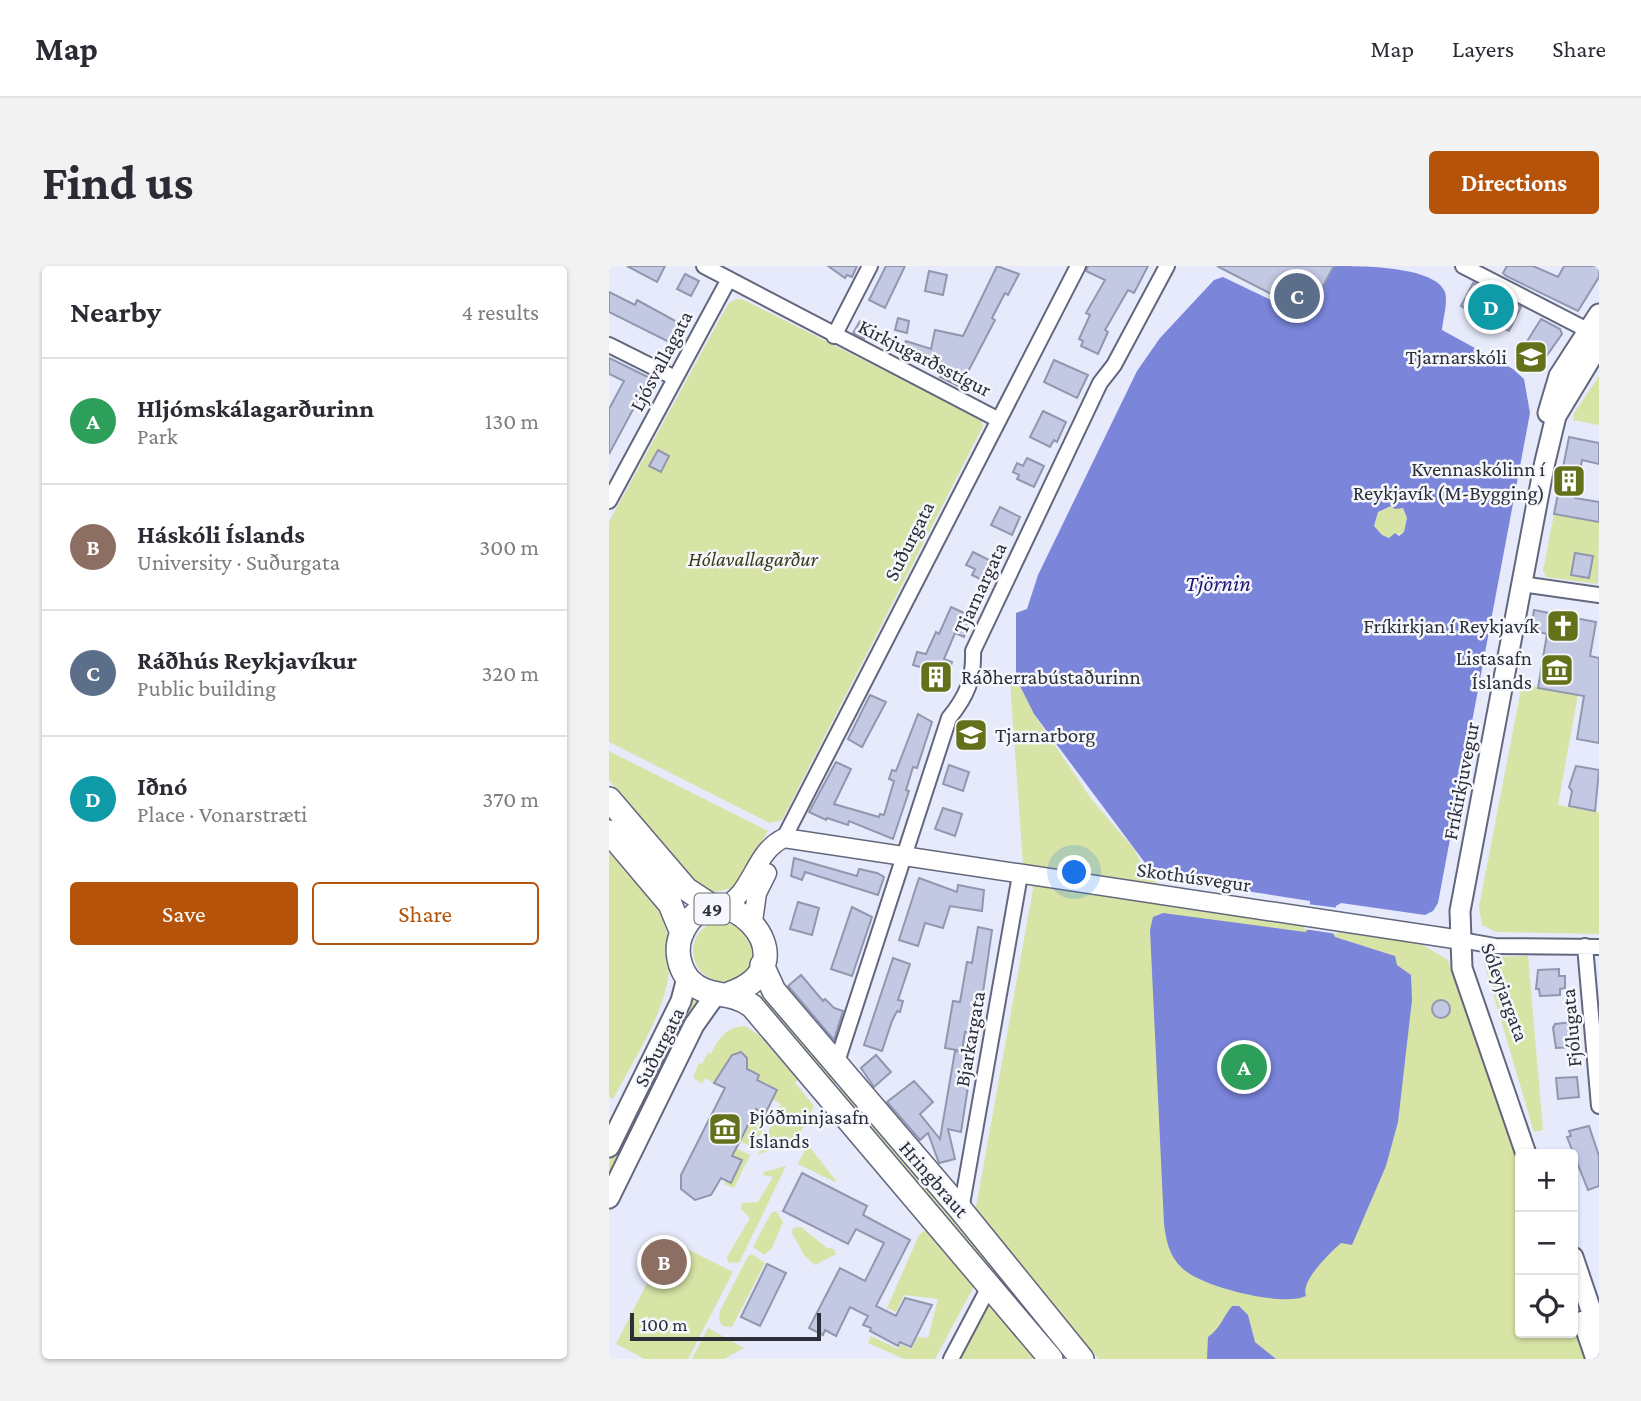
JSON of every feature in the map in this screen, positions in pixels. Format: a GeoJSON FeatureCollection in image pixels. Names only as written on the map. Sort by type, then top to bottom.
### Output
{"type":"FeatureCollection","features":[{"type":"Feature","properties":{"kind":"main road","name":"Fríkirkjuvegur"},"geometry":{"type":"LineString","coordinates":[[1461,940],[1462,898],[1552,415],[1568,392],[1596,332]]}},
{"type":"Feature","properties":{"kind":"main road","name":"49"},"geometry":{"type":"LineString","coordinates":[[609,799],[686,889],[718,908],[739,911],[753,921],[764,946],[762,965]]}},
{"type":"Feature","properties":{"kind":"main road","name":"49"},"geometry":{"type":"LineString","coordinates":[[609,832],[670,904],[682,933]]}},
{"type":"Feature","properties":{"kind":"main road","name":"49"},"geometry":{"type":"LineString","coordinates":[[687,978],[678,953],[682,933],[696,916],[718,908]]}},
{"type":"Feature","properties":{"kind":"main road","name":"Sóleyjargata"},"geometry":{"type":"LineString","coordinates":[[1461,940],[1462,968],[1524,1149]]}},
{"type":"Feature","properties":{"kind":"main road","name":"Sóleyjargata"},"geometry":{"type":"LineString","coordinates":[[1461,940],[1475,969],[1536,1149]]}},
{"type":"Feature","properties":{"kind":"main road","name":"Hringbraut"},"geometry":{"type":"LineString","coordinates":[[762,965],[773,991],[961,1210],[1080,1356]]}},
{"type":"Feature","properties":{"kind":"main road"},"geometry":{"type":"LineString","coordinates":[[687,978],[705,992],[724,994],[748,985],[762,965]]}},
{"type":"Feature","properties":{"kind":"main road","name":"Suðurgata"},"geometry":{"type":"LineString","coordinates":[[609,1147],[681,1001],[687,978]]}},
{"type":"Feature","properties":{"kind":"main road","name":"Hringbraut"},"geometry":{"type":"LineString","coordinates":[[724,994],[752,1006],[1051,1359]]}},
{"type":"Feature","properties":{"kind":"main road","name":"Suðurgata"},"geometry":{"type":"LineString","coordinates":[[609,1198],[694,1025],[724,994]]}},
{"type":"Feature","properties":{"kind":"main road"},"geometry":{"type":"LineString","coordinates":[[1578,1275],[1596,1343]]}},
{"type":"Feature","properties":{"kind":"main road"},"geometry":{"type":"LineString","coordinates":[[990,1285],[997,1282],[1009,1287],[1046,1329],[1080,1356]]}},
{"type":"Feature","properties":{"kind":"main road"},"geometry":{"type":"LineString","coordinates":[[1578,1302],[1596,1343]]}},
{"type":"Feature","properties":{"kind":"street","name":"Kirkjugarðsstígur"},"geometry":{"type":"LineString","coordinates":[[704,266],[997,419]]}},
{"type":"Feature","properties":{"kind":"street"},"geometry":{"type":"LineString","coordinates":[[834,336],[870,266]]}},
{"type":"Feature","properties":{"kind":"street","name":"Suðurgata"},"geometry":{"type":"LineString","coordinates":[[753,921],[757,893],[783,838],[1078,266]]}},
{"type":"Feature","properties":{"kind":"street","name":"Tjarnargata"},"geometry":{"type":"LineString","coordinates":[[836,1065],[949,718],[966,698],[974,674],[973,651],[1100,383],[1138,321],[1167,266]]}},
{"type":"Feature","properties":{"kind":"street"},"geometry":{"type":"LineString","coordinates":[[1464,266],[1596,332]]}},
{"type":"Feature","properties":{"kind":"street","name":"Ljósvallagata"},"geometry":{"type":"LineString","coordinates":[[609,501],[729,279]]}},
{"type":"Feature","properties":{"kind":"street"},"geometry":{"type":"LineString","coordinates":[[609,345],[675,378]]}},
{"type":"Feature","properties":{"kind":"street"},"geometry":{"type":"LineString","coordinates":[[1521,584],[1599,595]]}},
{"type":"Feature","properties":{"kind":"street","name":"Suðurgata"},"geometry":{"type":"LineString","coordinates":[[718,908],[741,895],[765,853],[783,838]]}},
{"type":"Feature","properties":{"kind":"street","name":"Skothúsvegur"},"geometry":{"type":"LineString","coordinates":[[783,838],[1495,946],[1592,946]]}},
{"type":"Feature","properties":{"kind":"street","name":"Bjarkargata"},"geometry":{"type":"LineString","coordinates":[[961,1210],[1020,875]]}},
{"type":"Feature","properties":{"kind":"street","name":"Fjólugata"},"geometry":{"type":"LineString","coordinates":[[1592,946],[1599,1106]]}},
{"type":"Feature","properties":{"kind":"street"},"geometry":{"type":"LineString","coordinates":[[951,1359],[990,1285]]}},
{"type":"Feature","properties":{"kind":"green space","name":"Hólavallagarður"},"geometry":{"type":"Polygon","coordinates":[[[736,299],[744,300],[981,419],[983,426],[782,820],[770,823],[609,742],[609,522],[728,304],[736,299]]]}},
{"type":"Feature","properties":{"kind":"green space"},"geometry":{"type":"Polygon","coordinates":[[[1599,376],[1599,425],[1573,420],[1574,413],[1599,376]]]}},
{"type":"Feature","properties":{"kind":"green space"},"geometry":{"type":"Polygon","coordinates":[[[1391,506],[1403,508],[1407,518],[1404,532],[1389,538],[1374,526],[1378,512],[1391,506]]]}},
{"type":"Feature","properties":{"kind":"green space"},"geometry":{"type":"Polygon","coordinates":[[[1554,514],[1599,522],[1598,584],[1546,577],[1543,571],[1554,514]]]}},
{"type":"Feature","properties":{"kind":"green space"},"geometry":{"type":"Polygon","coordinates":[[[1016,678],[1035,716],[1092,800],[1134,849],[1145,871],[1157,883],[1421,944],[1448,960],[1515,1153],[1515,1338],[1578,1338],[1578,1334],[1586,1359],[1099,1359],[975,1213],[1033,889],[1023,864],[1010,681],[1016,678]]]}},
{"type":"Feature","properties":{"kind":"green space"},"geometry":{"type":"Polygon","coordinates":[[[1522,684],[1578,694],[1558,805],[1599,812],[1599,934],[1496,932],[1482,925],[1479,907],[1522,684]]]}},
{"type":"Feature","properties":{"kind":"green space"},"geometry":{"type":"Polygon","coordinates":[[[609,751],[768,831],[734,888],[714,892],[695,881],[609,780],[609,751]]]}},
{"type":"Feature","properties":{"kind":"green space"},"geometry":{"type":"Polygon","coordinates":[[[609,852],[656,906],[668,939],[670,963],[659,1010],[613,1099],[609,1097],[609,852]]]}},
{"type":"Feature","properties":{"kind":"green space"},"geometry":{"type":"Polygon","coordinates":[[[723,921],[744,930],[753,951],[744,972],[723,981],[702,972],[693,951],[702,930],[723,921]]]}},
{"type":"Feature","properties":{"kind":"green space"},"geometry":{"type":"Polygon","coordinates":[[[1528,956],[1543,1130],[1534,1132],[1485,966],[1492,957],[1528,956]]]}},
{"type":"Feature","properties":{"kind":"green space"},"geometry":{"type":"Polygon","coordinates":[[[762,993],[838,1082],[831,1087],[757,998],[762,993]]]}},
{"type":"Feature","properties":{"kind":"green space"},"geometry":{"type":"Polygon","coordinates":[[[692,994],[703,999],[609,1179],[609,1163],[692,994]]]}},
{"type":"Feature","properties":{"kind":"green space"},"geometry":{"type":"Polygon","coordinates":[[[745,1026],[759,1035],[797,1079],[795,1083],[814,1106],[797,1139],[758,1155],[774,1119],[765,1114],[767,1110],[776,1114],[781,1104],[772,1099],[757,1080],[759,1074],[745,1068],[746,1056],[741,1052],[734,1054],[714,1083],[705,1078],[702,1084],[693,1077],[699,1063],[702,1064],[708,1053],[711,1054],[724,1034],[745,1026]]]}},
{"type":"Feature","properties":{"kind":"green space"},"geometry":{"type":"Polygon","coordinates":[[[842,1087],[1004,1276],[994,1276],[835,1093],[842,1087]]]}},
{"type":"Feature","properties":{"kind":"green space"},"geometry":{"type":"Polygon","coordinates":[[[752,1116],[766,1123],[754,1148],[740,1141],[752,1116]]]}},
{"type":"Feature","properties":{"kind":"green space"},"geometry":{"type":"Polygon","coordinates":[[[809,1146],[836,1181],[835,1182],[798,1164],[809,1146]]]}},
{"type":"Feature","properties":{"kind":"green space"},"geometry":{"type":"Polygon","coordinates":[[[736,1148],[750,1155],[734,1188],[724,1184],[726,1181],[731,1183],[742,1161],[732,1156],[736,1148]]]}},
{"type":"Feature","properties":{"kind":"green space"},"geometry":{"type":"Polygon","coordinates":[[[786,1166],[739,1263],[728,1262],[727,1257],[750,1218],[741,1209],[742,1203],[758,1202],[773,1177],[763,1175],[764,1172],[786,1166]]]}},
{"type":"Feature","properties":{"kind":"green space"},"geometry":{"type":"Polygon","coordinates":[[[776,1211],[783,1222],[772,1248],[764,1255],[753,1247],[771,1213],[776,1211]]]}},
{"type":"Feature","properties":{"kind":"green space"},"geometry":{"type":"Polygon","coordinates":[[[801,1227],[827,1248],[834,1249],[836,1254],[815,1265],[804,1255],[792,1233],[793,1228],[801,1227]]]}},
{"type":"Feature","properties":{"kind":"green space"},"geometry":{"type":"Polygon","coordinates":[[[925,1230],[974,1286],[935,1359],[904,1359],[868,1343],[871,1336],[898,1349],[901,1344],[911,1349],[918,1337],[928,1338],[938,1299],[904,1295],[896,1312],[887,1308],[919,1235],[925,1230]]]}},
{"type":"Feature","properties":{"kind":"green space"},"geometry":{"type":"Polygon","coordinates":[[[669,1240],[733,1272],[688,1359],[645,1359],[616,1344],[669,1240]]]}},
{"type":"Feature","properties":{"kind":"green space"},"geometry":{"type":"Polygon","coordinates":[[[752,1254],[765,1263],[732,1327],[722,1326],[719,1320],[720,1311],[748,1256],[752,1254]]]}},
{"type":"Feature","properties":{"kind":"green space"},"geometry":{"type":"Polygon","coordinates":[[[988,1299],[1038,1359],[958,1359],[988,1299]]]}},
{"type":"Feature","properties":{"kind":"green space"},"geometry":{"type":"Polygon","coordinates":[[[708,1328],[744,1348],[724,1359],[692,1359],[708,1328]]]}},
{"type":"Feature","properties":{"kind":"water","name":"Tjörnin"},"geometry":{"type":"Polygon","coordinates":[[[1334,266],[1396,269],[1427,277],[1438,283],[1445,292],[1442,330],[1513,369],[1524,379],[1530,413],[1438,903],[1433,911],[1425,915],[1341,903],[1336,906],[1332,931],[1335,937],[1395,956],[1397,965],[1411,975],[1412,1000],[1398,1122],[1386,1166],[1352,1245],[1341,1243],[1324,1260],[1307,1283],[1306,1296],[1279,1299],[1242,1293],[1206,1282],[1182,1268],[1169,1247],[1164,1224],[1150,930],[1153,917],[1163,913],[1305,932],[1309,929],[1310,901],[1163,878],[1151,871],[1034,714],[1016,678],[1016,613],[1027,609],[1038,575],[1137,371],[1160,338],[1214,280],[1223,277],[1306,317],[1334,266]],[[1391,506],[1378,512],[1374,526],[1389,538],[1395,533],[1399,536],[1404,532],[1407,518],[1403,508],[1395,509],[1391,506]]]}},
{"type":"Feature","properties":{"kind":"water"},"geometry":{"type":"Polygon","coordinates":[[[1232,1306],[1239,1306],[1248,1315],[1255,1342],[1276,1359],[1207,1359],[1208,1337],[1232,1306]]]}},
{"type":"Feature","properties":{"kind":"pier"},"geometry":{"type":"Polygon","coordinates":[[[1307,904],[1339,908],[1337,934],[1304,929],[1307,904]]]}},
{"type":"Feature","properties":{"kind":"building"},"geometry":{"type":"Polygon","coordinates":[[[627,266],[665,266],[657,282],[627,266]]]}},
{"type":"Feature","properties":{"kind":"building"},"geometry":{"type":"Polygon","coordinates":[[[828,266],[857,266],[852,277],[847,275],[845,278],[828,266]]]}},
{"type":"Feature","properties":{"kind":"building"},"geometry":{"type":"Polygon","coordinates":[[[886,266],[905,266],[885,308],[869,300],[886,266]]]}},
{"type":"Feature","properties":{"kind":"building"},"geometry":{"type":"Polygon","coordinates":[[[997,266],[1019,274],[1008,295],[1005,293],[992,318],[995,320],[960,387],[940,377],[943,371],[902,356],[906,341],[931,349],[935,330],[963,336],[997,266]]]}},
{"type":"Feature","properties":{"kind":"building"},"geometry":{"type":"Polygon","coordinates":[[[1088,266],[1148,266],[1134,293],[1128,290],[1105,330],[1108,332],[1098,354],[1081,346],[1083,341],[1079,339],[1090,315],[1086,313],[1105,280],[1086,271],[1088,266]]]}},
{"type":"Feature","properties":{"kind":"building"},"geometry":{"type":"Polygon","coordinates":[[[1217,266],[1334,266],[1308,313],[1217,266]]]}},
{"type":"Feature","properties":{"kind":"building"},"geometry":{"type":"Polygon","coordinates":[[[1507,266],[1533,266],[1558,277],[1564,266],[1599,266],[1599,277],[1578,311],[1506,276],[1503,273],[1507,266]]]}},
{"type":"Feature","properties":{"kind":"building"},"geometry":{"type":"Polygon","coordinates":[[[929,271],[947,275],[943,295],[925,291],[929,271]]]}},
{"type":"Feature","properties":{"kind":"building"},"geometry":{"type":"Polygon","coordinates":[[[685,274],[699,281],[691,296],[677,289],[685,274]]]}},
{"type":"Feature","properties":{"kind":"building"},"geometry":{"type":"Polygon","coordinates":[[[1473,283],[1521,307],[1509,331],[1461,306],[1473,283]]]}},
{"type":"Feature","properties":{"kind":"building"},"geometry":{"type":"Polygon","coordinates":[[[609,292],[635,305],[637,300],[679,323],[669,342],[609,312],[609,292]]]}},
{"type":"Feature","properties":{"kind":"building"},"geometry":{"type":"Polygon","coordinates":[[[898,318],[909,321],[907,333],[895,330],[898,318]]]}},
{"type":"Feature","properties":{"kind":"building"},"geometry":{"type":"Polygon","coordinates":[[[1541,319],[1560,329],[1562,334],[1535,372],[1516,359],[1541,319]]]}},
{"type":"Feature","properties":{"kind":"building"},"geometry":{"type":"Polygon","coordinates":[[[860,321],[869,325],[864,339],[853,333],[860,321]]]}},
{"type":"Feature","properties":{"kind":"building"},"geometry":{"type":"Polygon","coordinates":[[[609,358],[650,378],[609,454],[609,409],[624,381],[609,374],[609,358]]]}},
{"type":"Feature","properties":{"kind":"building"},"geometry":{"type":"Polygon","coordinates":[[[1054,360],[1088,375],[1077,398],[1044,382],[1054,360]]]}},
{"type":"Feature","properties":{"kind":"building"},"geometry":{"type":"Polygon","coordinates":[[[1043,411],[1066,422],[1057,442],[1054,440],[1050,447],[1030,437],[1043,411]]]}},
{"type":"Feature","properties":{"kind":"building","name":"Kvennaskólinn í Reykjavík (M-Bygging)"},"geometry":{"type":"Polygon","coordinates":[[[1569,437],[1599,443],[1599,464],[1582,460],[1575,498],[1599,502],[1599,522],[1554,514],[1569,437]]]}},
{"type":"Feature","properties":{"kind":"building"},"geometry":{"type":"Polygon","coordinates":[[[658,450],[669,456],[661,472],[649,466],[658,450]]]}},
{"type":"Feature","properties":{"kind":"building"},"geometry":{"type":"Polygon","coordinates":[[[1027,458],[1044,466],[1034,487],[1017,479],[1019,475],[1013,472],[1017,463],[1023,466],[1027,458]]]}},
{"type":"Feature","properties":{"kind":"building"},"geometry":{"type":"Polygon","coordinates":[[[1000,507],[1020,517],[1012,535],[991,525],[1000,507]]]}},
{"type":"Feature","properties":{"kind":"building"},"geometry":{"type":"Polygon","coordinates":[[[973,552],[997,564],[988,583],[972,575],[975,569],[966,565],[973,552]]]}},
{"type":"Feature","properties":{"kind":"building"},"geometry":{"type":"Polygon","coordinates":[[[1575,553],[1593,556],[1589,578],[1571,575],[1575,553]]]}},
{"type":"Feature","properties":{"kind":"building"},"geometry":{"type":"Polygon","coordinates":[[[951,607],[971,616],[964,637],[955,633],[944,659],[952,662],[943,692],[922,686],[927,669],[913,665],[917,652],[926,654],[951,607]]]}},
{"type":"Feature","properties":{"kind":"building"},"geometry":{"type":"Polygon","coordinates":[[[1534,610],[1596,622],[1590,656],[1599,658],[1599,743],[1577,739],[1584,696],[1538,688],[1547,634],[1531,630],[1534,610]]]}},
{"type":"Feature","properties":{"kind":"building"},"geometry":{"type":"Polygon","coordinates":[[[870,695],[886,702],[862,747],[848,739],[870,695]]]}},
{"type":"Feature","properties":{"kind":"building"},"geometry":{"type":"Polygon","coordinates":[[[918,714],[932,722],[917,768],[913,767],[906,790],[909,791],[893,839],[849,821],[848,825],[827,818],[826,820],[809,812],[836,762],[851,769],[834,804],[879,817],[880,814],[884,815],[894,781],[889,779],[892,770],[896,771],[918,714]]]}},
{"type":"Feature","properties":{"kind":"building","name":"Tjarnarborg"},"geometry":{"type":"Polygon","coordinates":[[[965,721],[983,726],[976,749],[957,743],[965,721]]]}},
{"type":"Feature","properties":{"kind":"building"},"geometry":{"type":"Polygon","coordinates":[[[949,765],[969,772],[963,791],[943,784],[949,765]]]}},
{"type":"Feature","properties":{"kind":"building"},"geometry":{"type":"Polygon","coordinates":[[[1576,766],[1599,770],[1595,811],[1569,806],[1572,791],[1569,787],[1576,766]]]}},
{"type":"Feature","properties":{"kind":"building"},"geometry":{"type":"Polygon","coordinates":[[[943,808],[962,814],[955,836],[935,829],[943,808]]]}},
{"type":"Feature","properties":{"kind":"building"},"geometry":{"type":"Polygon","coordinates":[[[794,858],[857,876],[859,869],[884,877],[878,895],[805,872],[802,880],[791,876],[794,858]]]}},
{"type":"Feature","properties":{"kind":"building"},"geometry":{"type":"Polygon","coordinates":[[[919,878],[957,892],[958,885],[984,890],[982,911],[950,906],[943,928],[925,923],[918,946],[899,940],[919,878]]]}},
{"type":"Feature","properties":{"kind":"building"},"geometry":{"type":"Polygon","coordinates":[[[798,902],[819,908],[812,935],[790,929],[798,902]]]}},
{"type":"Feature","properties":{"kind":"building"},"geometry":{"type":"Polygon","coordinates":[[[852,907],[872,917],[852,976],[831,969],[852,907]]]}},
{"type":"Feature","properties":{"kind":"building"},"geometry":{"type":"Polygon","coordinates":[[[978,927],[992,930],[977,1034],[965,1032],[962,1051],[945,1048],[953,1001],[960,1002],[967,962],[972,963],[978,927]]]}},
{"type":"Feature","properties":{"kind":"building"},"geometry":{"type":"Polygon","coordinates":[[[893,958],[910,964],[898,1000],[903,1001],[900,1012],[897,1011],[892,1021],[882,1051],[864,1045],[893,958]]]}},
{"type":"Feature","properties":{"kind":"building"},"geometry":{"type":"Polygon","coordinates":[[[1559,969],[1559,976],[1565,976],[1565,988],[1560,989],[1560,995],[1540,996],[1539,989],[1536,989],[1538,970],[1559,969]]]}},
{"type":"Feature","properties":{"kind":"building"},"geometry":{"type":"Polygon","coordinates":[[[801,975],[823,1001],[825,999],[834,1008],[843,1011],[834,1040],[788,986],[801,975]]]}},
{"type":"Feature","properties":{"kind":"building"},"geometry":{"type":"Polygon","coordinates":[[[1441,1000],[1447,1003],[1450,1009],[1447,1015],[1441,1018],[1435,1015],[1432,1009],[1435,1003],[1441,1000]]]}},
{"type":"Feature","properties":{"kind":"building"},"geometry":{"type":"Polygon","coordinates":[[[1572,1022],[1574,1047],[1556,1048],[1553,1028],[1555,1024],[1572,1022]]]}},
{"type":"Feature","properties":{"kind":"building"},"geometry":{"type":"Polygon","coordinates":[[[955,1051],[973,1054],[961,1132],[948,1129],[955,1159],[939,1163],[928,1133],[920,1140],[887,1102],[914,1081],[933,1102],[920,1114],[940,1139],[955,1051]]]}},
{"type":"Feature","properties":{"kind":"building","name":"Þjóðminjasafn Íslands"},"geometry":{"type":"Polygon","coordinates":[[[741,1052],[747,1058],[747,1069],[759,1075],[757,1080],[777,1090],[765,1114],[756,1109],[732,1156],[742,1160],[731,1183],[721,1178],[711,1195],[695,1200],[681,1189],[681,1175],[725,1088],[714,1083],[732,1055],[741,1052]]]}},
{"type":"Feature","properties":{"kind":"building"},"geometry":{"type":"Polygon","coordinates":[[[876,1055],[891,1072],[874,1087],[861,1068],[876,1055]]]}},
{"type":"Feature","properties":{"kind":"building"},"geometry":{"type":"Polygon","coordinates":[[[1577,1077],[1579,1097],[1558,1099],[1556,1078],[1577,1077]]]}},
{"type":"Feature","properties":{"kind":"building"},"geometry":{"type":"Polygon","coordinates":[[[1589,1126],[1599,1156],[1599,1186],[1588,1190],[1578,1165],[1578,1149],[1572,1149],[1567,1137],[1571,1136],[1569,1131],[1589,1126]]]}},
{"type":"Feature","properties":{"kind":"building"},"geometry":{"type":"Polygon","coordinates":[[[802,1173],[867,1206],[863,1215],[910,1240],[876,1306],[896,1316],[905,1298],[932,1305],[911,1347],[900,1342],[898,1346],[870,1331],[871,1328],[863,1325],[868,1316],[850,1307],[836,1336],[825,1330],[823,1335],[809,1328],[840,1268],[865,1281],[884,1243],[856,1229],[848,1244],[783,1211],[802,1173]]]}},
{"type":"Feature","properties":{"kind":"building"},"geometry":{"type":"Polygon","coordinates":[[[767,1264],[786,1273],[760,1326],[741,1317],[767,1264]]]}},
{"type":"Feature","properties":{"kind":"place","name":"Ráðhús Reykjavíkur"},"geometry":{"type":"Point","coordinates":[1297,296]}},
{"type":"Feature","properties":{"kind":"place","name":"Iðnó"},"geometry":{"type":"Point","coordinates":[1491,307]}},
{"type":"Feature","properties":{"kind":"place","name":"Tjarnarskóli"},"geometry":{"type":"Point","coordinates":[1531,357]}},
{"type":"Feature","properties":{"kind":"place","name":"Kvennaskólinn í Reykjavík (M-Bygging)"},"geometry":{"type":"Point","coordinates":[1569,481]}},
{"type":"Feature","properties":{"kind":"place","name":"Fríkirkjan í Reykjavík"},"geometry":{"type":"Point","coordinates":[1563,626]}},
{"type":"Feature","properties":{"kind":"place","name":"Listasafn Íslands"},"geometry":{"type":"Point","coordinates":[1557,670]}},
{"type":"Feature","properties":{"kind":"place","name":"Ráðherrabústaðurinn"},"geometry":{"type":"Point","coordinates":[936,677]}},
{"type":"Feature","properties":{"kind":"place","name":"Tjarnarborg"},"geometry":{"type":"Point","coordinates":[971,735]}},
{"type":"Feature","properties":{"kind":"place","name":"Hljómskálagarðurinn"},"geometry":{"type":"Point","coordinates":[1244,1067]}},
{"type":"Feature","properties":{"kind":"place","name":"Þjóðminjasafn Íslands"},"geometry":{"type":"Point","coordinates":[725,1129]}},
{"type":"Feature","properties":{"kind":"place","name":"Háskóli Íslands"},"geometry":{"type":"Point","coordinates":[664,1262]}}]}
